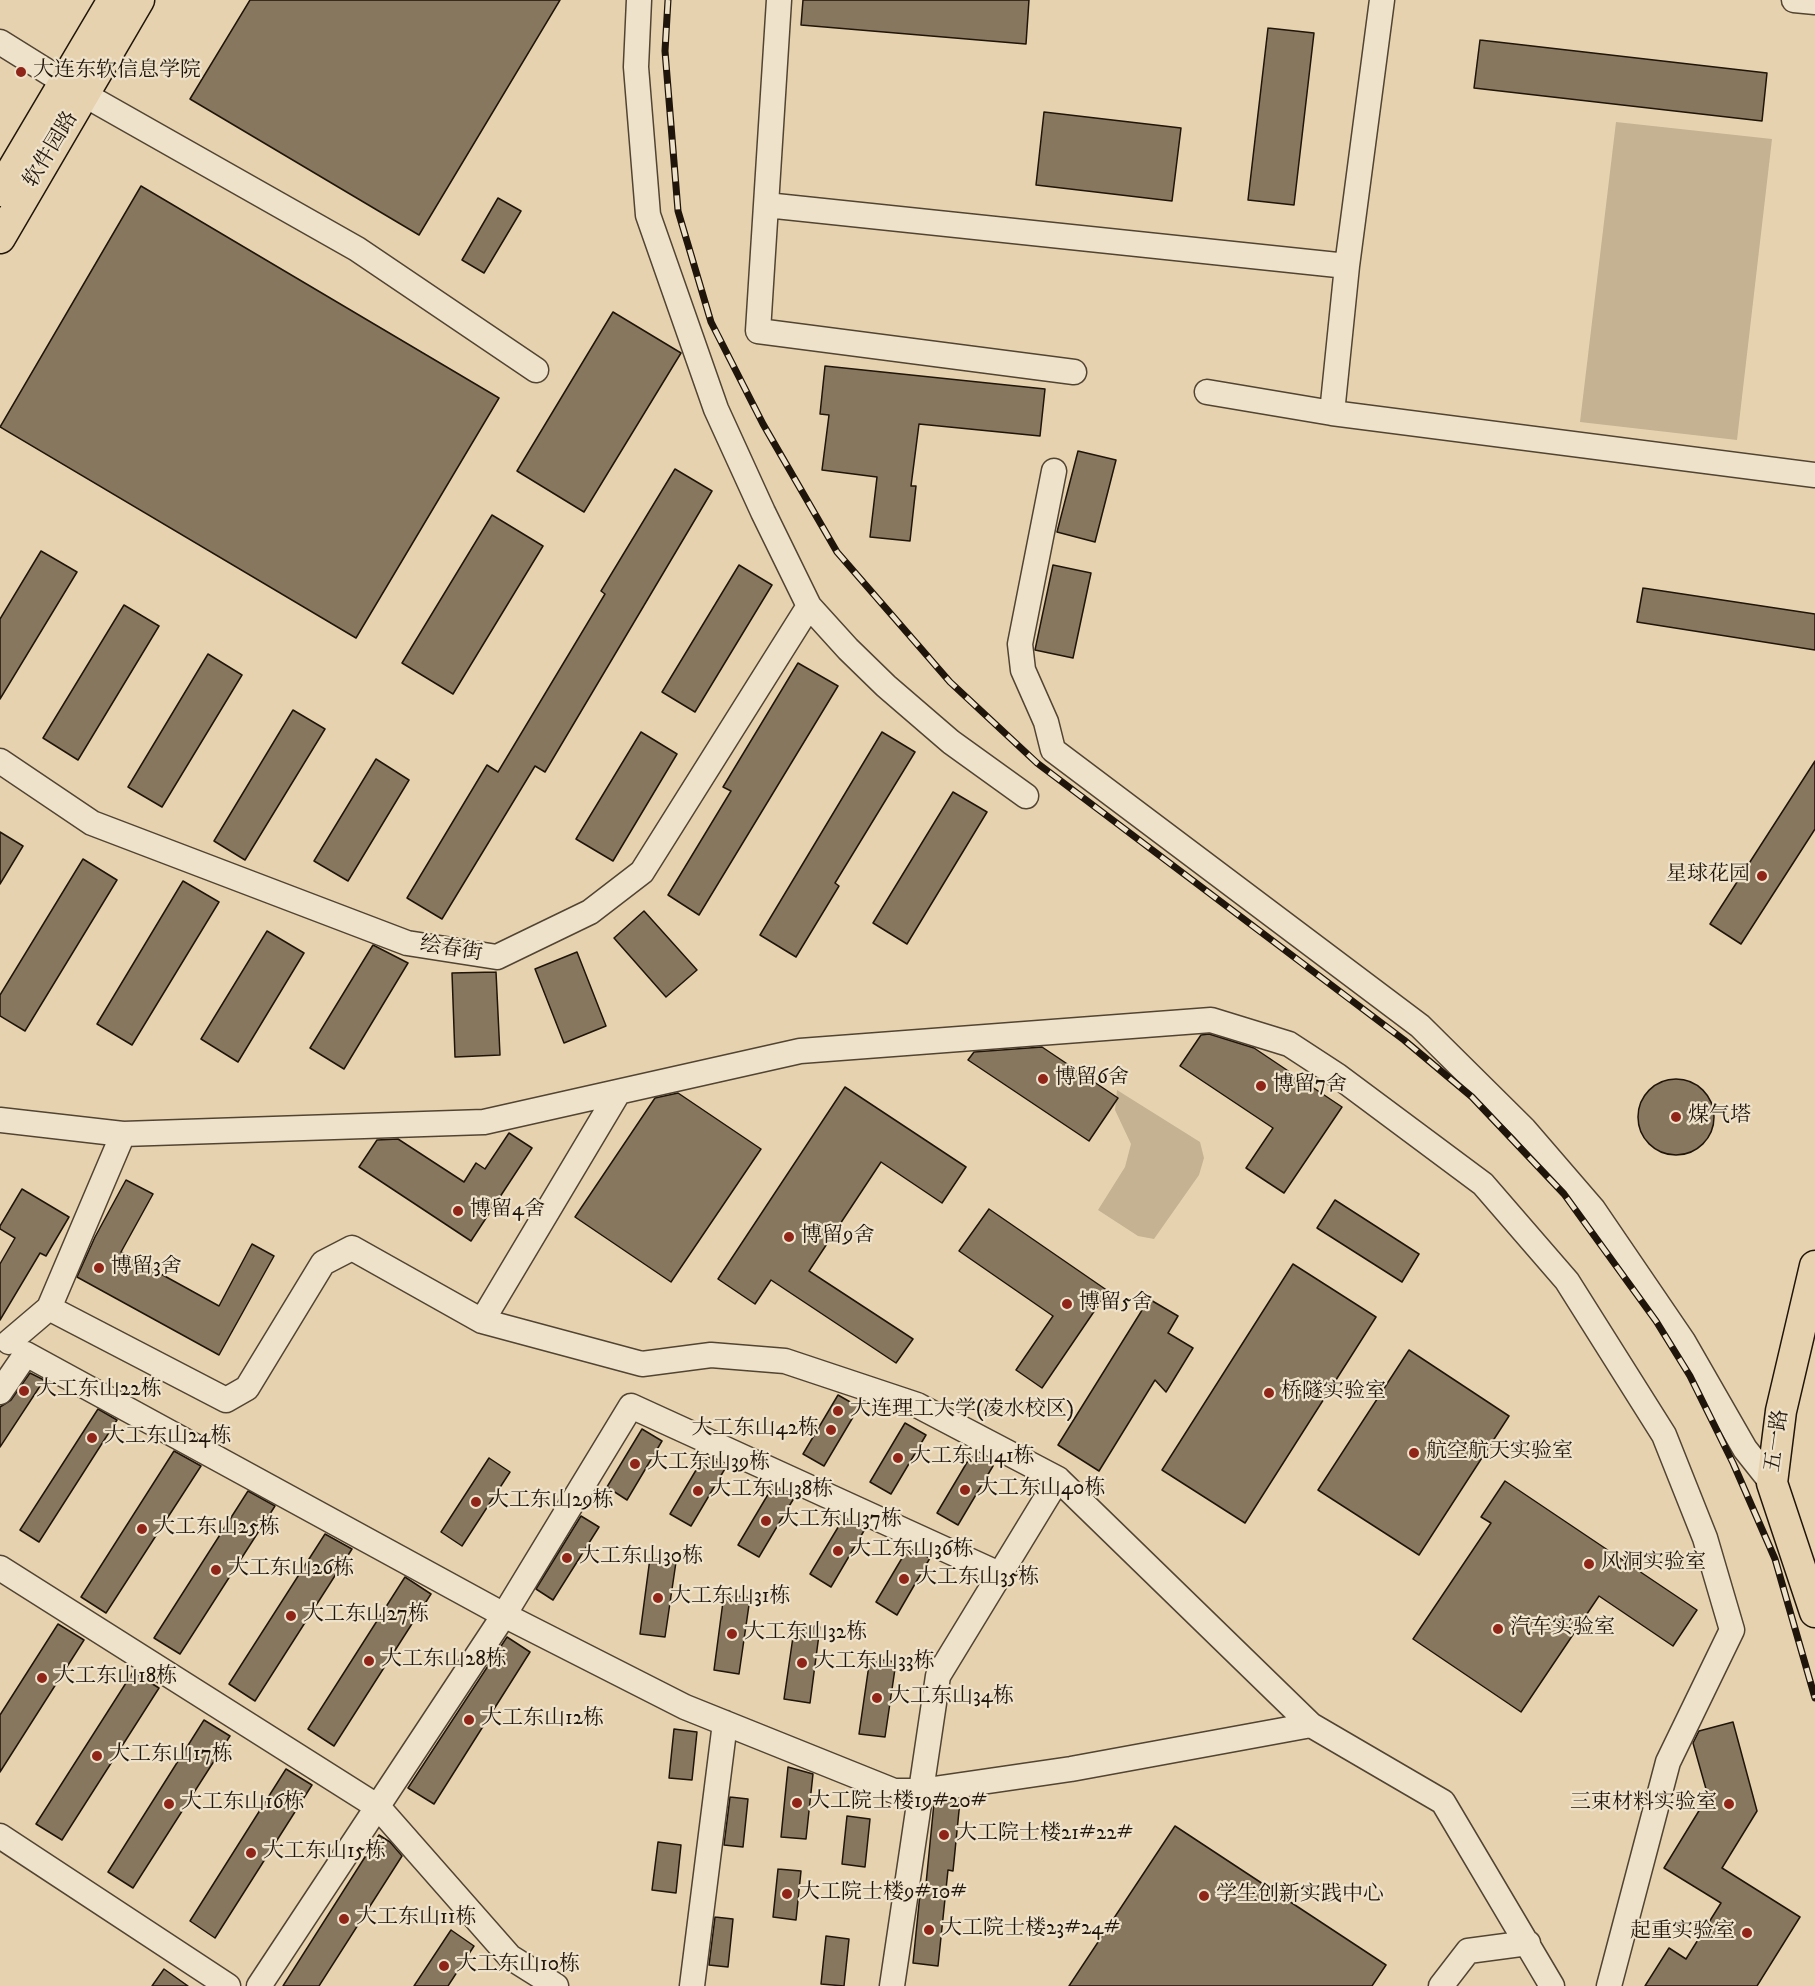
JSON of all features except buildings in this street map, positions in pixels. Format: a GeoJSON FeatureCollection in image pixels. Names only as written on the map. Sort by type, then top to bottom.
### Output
{"type":"FeatureCollection","features":[{"type":"Feature","properties":{"kind":"main road","name":"软件园路"},"geometry":{"type":"LineString","coordinates":[[0,238],[75,89],[113,0]]}},
{"type":"Feature","properties":{"kind":"main road","name":"软件园路"},"geometry":{"type":"LineString","coordinates":[[0,191],[139,0]]}},
{"type":"Feature","properties":{"kind":"main road","name":"五一路"},"geometry":{"type":"LineString","coordinates":[[1815,1266],[1781,1411],[1772,1482],[1807,1563],[1815,1612]]}},
{"type":"Feature","properties":{"kind":"street"},"geometry":{"type":"LineString","coordinates":[[639,0],[636,67],[648,214],[716,409],[809,606],[886,686],[951,742],[1026,796]]}},
{"type":"Feature","properties":{"kind":"street"},"geometry":{"type":"LineString","coordinates":[[779,0],[758,331],[1074,372]]}},
{"type":"Feature","properties":{"kind":"street"},"geometry":{"type":"LineString","coordinates":[[1332,412],[1347,266],[1382,0]]}},
{"type":"Feature","properties":{"kind":"street"},"geometry":{"type":"LineString","coordinates":[[1794,0],[1815,2]]}},
{"type":"Feature","properties":{"kind":"street"},"geometry":{"type":"LineString","coordinates":[[0,42],[75,89],[357,249],[536,370]]}},
{"type":"Feature","properties":{"kind":"street"},"geometry":{"type":"LineString","coordinates":[[766,206],[1347,266]]}},
{"type":"Feature","properties":{"kind":"street"},"geometry":{"type":"LineString","coordinates":[[1207,392],[1332,412],[1815,475]]}},
{"type":"Feature","properties":{"kind":"street"},"geometry":{"type":"LineString","coordinates":[[1054,471],[1020,644],[1023,670],[1046,722],[1053,750],[1420,1026],[1524,1130],[1593,1209],[1683,1341],[1745,1449],[1772,1482]]}},
{"type":"Feature","properties":{"kind":"street","name":"绘春街"},"geometry":{"type":"LineString","coordinates":[[0,761],[92,824],[407,943],[497,957],[590,912],[642,872],[809,606]]}},
{"type":"Feature","properties":{"kind":"street"},"geometry":{"type":"LineString","coordinates":[[0,1120],[123,1134],[484,1122],[800,1051],[1211,1020],[1289,1044],[1338,1076],[1483,1184],[1568,1281],[1664,1435],[1705,1538],[1732,1630],[1668,1762],[1609,1986]]}},
{"type":"Feature","properties":{"kind":"street"},"geometry":{"type":"LineString","coordinates":[[482,1321],[618,1093]]}},
{"type":"Feature","properties":{"kind":"street"},"geometry":{"type":"LineString","coordinates":[[9,1342],[49,1308],[123,1134]]}},
{"type":"Feature","properties":{"kind":"street"},"geometry":{"type":"LineString","coordinates":[[49,1308],[226,1400],[246,1388],[323,1263],[352,1248],[482,1321],[642,1364],[711,1355],[785,1361],[917,1406],[1058,1479],[1311,1725],[1443,1802],[1552,1986]]}},
{"type":"Feature","properties":{"kind":"street"},"geometry":{"type":"LineString","coordinates":[[0,1392],[26,1354],[504,1615],[685,1707],[894,1791],[920,1791],[1071,1769],[1311,1725]]}},
{"type":"Feature","properties":{"kind":"street"},"geometry":{"type":"LineString","coordinates":[[259,1986],[504,1615],[631,1407],[999,1574]]}},
{"type":"Feature","properties":{"kind":"street"},"geometry":{"type":"LineString","coordinates":[[892,1986],[938,1676],[1058,1479]]}},
{"type":"Feature","properties":{"kind":"street"},"geometry":{"type":"LineString","coordinates":[[0,1568],[378,1807],[510,1957],[556,1986]]}},
{"type":"Feature","properties":{"kind":"street"},"geometry":{"type":"LineString","coordinates":[[692,1986],[725,1723]]}},
{"type":"Feature","properties":{"kind":"street"},"geometry":{"type":"LineString","coordinates":[[0,1836],[228,1986]]}},
{"type":"Feature","properties":{"kind":"street"},"geometry":{"type":"LineString","coordinates":[[1441,1986],[1468,1952],[1528,1943]]}},
{"type":"Feature","properties":{"kind":"shaded area"},"geometry":{"type":"Polygon","coordinates":[[[1616,122],[1772,139],[1737,440],[1580,422],[1616,122]]]}},
{"type":"Feature","properties":{"kind":"shaded area"},"geometry":{"type":"Polygon","coordinates":[[[1117,1090],[1200,1142],[1204,1158],[1199,1175],[1154,1239],[1138,1236],[1098,1210],[1125,1167],[1131,1144],[1115,1110],[1117,1090]]]}},
{"type":"Feature","properties":{"kind":"railway"},"geometry":{"type":"LineString","coordinates":[[668,0],[665,51],[678,211],[711,322],[763,424],[837,552],[950,682],[1037,763],[1404,1040],[1472,1097],[1564,1194],[1656,1321],[1690,1376],[1733,1463],[1775,1559],[1815,1698]]}},
{"type":"Feature","properties":{"kind":"place","name":"大连东软信息学院"},"geometry":{"type":"Point","coordinates":[21,72]}},
{"type":"Feature","properties":{"kind":"place","name":"星球花园"},"geometry":{"type":"Point","coordinates":[1762,876]}},
{"type":"Feature","properties":{"kind":"place","name":"博留6舍"},"geometry":{"type":"Point","coordinates":[1043,1079]}},
{"type":"Feature","properties":{"kind":"place","name":"博留7舍"},"geometry":{"type":"Point","coordinates":[1261,1086]}},
{"type":"Feature","properties":{"kind":"place","name":"煤气塔"},"geometry":{"type":"Point","coordinates":[1676,1117]}},
{"type":"Feature","properties":{"kind":"place","name":"博留4舍"},"geometry":{"type":"Point","coordinates":[458,1211]}},
{"type":"Feature","properties":{"kind":"place","name":"博留9舍"},"geometry":{"type":"Point","coordinates":[789,1237]}},
{"type":"Feature","properties":{"kind":"place","name":"博留3舍"},"geometry":{"type":"Point","coordinates":[99,1268]}},
{"type":"Feature","properties":{"kind":"place","name":"博留5舍"},"geometry":{"type":"Point","coordinates":[1067,1304]}},
{"type":"Feature","properties":{"kind":"place","name":"大工东山22栋"},"geometry":{"type":"Point","coordinates":[24,1391]}},
{"type":"Feature","properties":{"kind":"place","name":"桥隧实验室"},"geometry":{"type":"Point","coordinates":[1269,1393]}},
{"type":"Feature","properties":{"kind":"place","name":"大连理工大学(凌水校区)"},"geometry":{"type":"Point","coordinates":[838,1411]}},
{"type":"Feature","properties":{"kind":"place","name":"大工东山42栋"},"geometry":{"type":"Point","coordinates":[831,1430]}},
{"type":"Feature","properties":{"kind":"place","name":"大工东山24栋"},"geometry":{"type":"Point","coordinates":[92,1438]}},
{"type":"Feature","properties":{"kind":"place","name":"航空航天实验室"},"geometry":{"type":"Point","coordinates":[1414,1453]}},
{"type":"Feature","properties":{"kind":"place","name":"大工东山41栋"},"geometry":{"type":"Point","coordinates":[898,1458]}},
{"type":"Feature","properties":{"kind":"place","name":"大工东山39栋"},"geometry":{"type":"Point","coordinates":[635,1464]}},
{"type":"Feature","properties":{"kind":"place","name":"大工东山40栋"},"geometry":{"type":"Point","coordinates":[965,1490]}},
{"type":"Feature","properties":{"kind":"place","name":"大工东山38栋"},"geometry":{"type":"Point","coordinates":[698,1491]}},
{"type":"Feature","properties":{"kind":"place","name":"大工东山29栋"},"geometry":{"type":"Point","coordinates":[476,1502]}},
{"type":"Feature","properties":{"kind":"place","name":"大工东山37栋"},"geometry":{"type":"Point","coordinates":[766,1521]}},
{"type":"Feature","properties":{"kind":"place","name":"大工东山25栋"},"geometry":{"type":"Point","coordinates":[142,1529]}},
{"type":"Feature","properties":{"kind":"place","name":"大工东山36栋"},"geometry":{"type":"Point","coordinates":[838,1551]}},
{"type":"Feature","properties":{"kind":"place","name":"大工东山30栋"},"geometry":{"type":"Point","coordinates":[567,1558]}},
{"type":"Feature","properties":{"kind":"place","name":"风洞实验室"},"geometry":{"type":"Point","coordinates":[1589,1564]}},
{"type":"Feature","properties":{"kind":"place","name":"大工东山26栋"},"geometry":{"type":"Point","coordinates":[216,1570]}},
{"type":"Feature","properties":{"kind":"place","name":"大工东山35栋"},"geometry":{"type":"Point","coordinates":[904,1579]}},
{"type":"Feature","properties":{"kind":"place","name":"大工东山31栋"},"geometry":{"type":"Point","coordinates":[658,1598]}},
{"type":"Feature","properties":{"kind":"place","name":"大工东山27栋"},"geometry":{"type":"Point","coordinates":[291,1616]}},
{"type":"Feature","properties":{"kind":"place","name":"汽车实验室"},"geometry":{"type":"Point","coordinates":[1498,1629]}},
{"type":"Feature","properties":{"kind":"place","name":"大工东山32栋"},"geometry":{"type":"Point","coordinates":[732,1634]}},
{"type":"Feature","properties":{"kind":"place","name":"大工东山28栋"},"geometry":{"type":"Point","coordinates":[369,1661]}},
{"type":"Feature","properties":{"kind":"place","name":"大工东山33栋"},"geometry":{"type":"Point","coordinates":[802,1663]}},
{"type":"Feature","properties":{"kind":"place","name":"大工东山18栋"},"geometry":{"type":"Point","coordinates":[42,1678]}},
{"type":"Feature","properties":{"kind":"place","name":"大工东山34栋"},"geometry":{"type":"Point","coordinates":[877,1698]}},
{"type":"Feature","properties":{"kind":"place","name":"大工东山12栋"},"geometry":{"type":"Point","coordinates":[469,1720]}},
{"type":"Feature","properties":{"kind":"place","name":"大工东山17栋"},"geometry":{"type":"Point","coordinates":[97,1756]}},
{"type":"Feature","properties":{"kind":"place","name":"大工院士楼19#20#"},"geometry":{"type":"Point","coordinates":[797,1803]}},
{"type":"Feature","properties":{"kind":"place","name":"大工东山16栋"},"geometry":{"type":"Point","coordinates":[169,1804]}},
{"type":"Feature","properties":{"kind":"place","name":"三束材料实验室"},"geometry":{"type":"Point","coordinates":[1729,1804]}},
{"type":"Feature","properties":{"kind":"place","name":"大工院士楼21#22#"},"geometry":{"type":"Point","coordinates":[944,1835]}},
{"type":"Feature","properties":{"kind":"place","name":"大工东山15栋"},"geometry":{"type":"Point","coordinates":[251,1853]}},
{"type":"Feature","properties":{"kind":"place","name":"大工院士楼9#10#"},"geometry":{"type":"Point","coordinates":[787,1894]}},
{"type":"Feature","properties":{"kind":"place","name":"学生创新实践中心"},"geometry":{"type":"Point","coordinates":[1204,1896]}},
{"type":"Feature","properties":{"kind":"place","name":"大工东山11栋"},"geometry":{"type":"Point","coordinates":[344,1919]}},
{"type":"Feature","properties":{"kind":"place","name":"大工院士楼23#24#"},"geometry":{"type":"Point","coordinates":[929,1930]}},
{"type":"Feature","properties":{"kind":"place","name":"起重实验室"},"geometry":{"type":"Point","coordinates":[1747,1933]}},
{"type":"Feature","properties":{"kind":"place","name":"大工东山10栋"},"geometry":{"type":"Point","coordinates":[444,1966]}}]}
